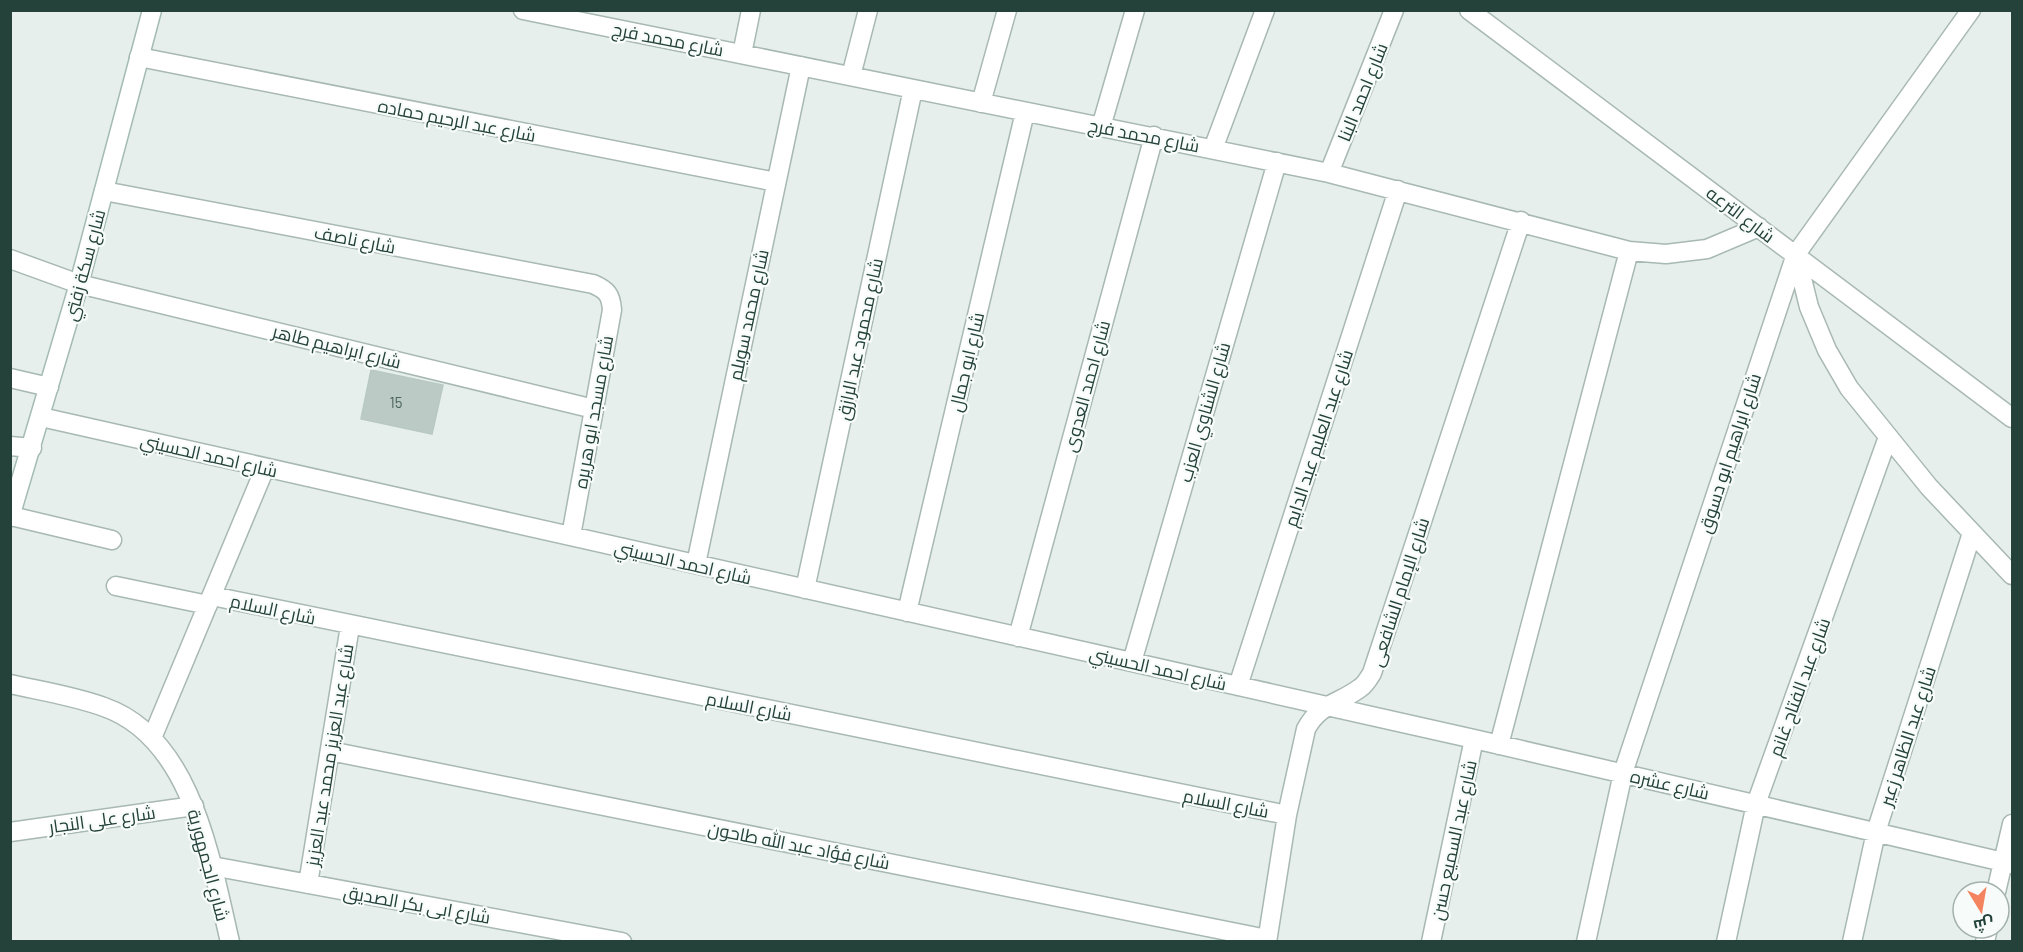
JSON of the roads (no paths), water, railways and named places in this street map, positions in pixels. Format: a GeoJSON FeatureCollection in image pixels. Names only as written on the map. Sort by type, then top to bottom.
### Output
{"type":"FeatureCollection","features":[{"type":"Feature","properties":{"kind":"street","name":"شارع سكة زفتي"},"geometry":{"type":"LineString","coordinates":[[11,517],[80,284],[152,10]]}},
{"type":"Feature","properties":{"kind":"street","name":"شارع محمد فرج"},"geometry":{"type":"LineString","coordinates":[[523,10],[1329,173],[1521,221],[1629,251],[1666,254],[1707,249],[1759,227]]}},
{"type":"Feature","properties":{"kind":"street"},"geometry":{"type":"LineString","coordinates":[[742,54],[751,10]]}},
{"type":"Feature","properties":{"kind":"street"},"geometry":{"type":"LineString","coordinates":[[851,76],[867,10]]}},
{"type":"Feature","properties":{"kind":"street"},"geometry":{"type":"LineString","coordinates":[[981,103],[1007,10]]}},
{"type":"Feature","properties":{"kind":"street"},"geometry":{"type":"LineString","coordinates":[[1101,127],[1135,10]]}},
{"type":"Feature","properties":{"kind":"street"},"geometry":{"type":"LineString","coordinates":[[1213,149],[1265,10]]}},
{"type":"Feature","properties":{"kind":"street","name":"شارع احمد البنا"},"geometry":{"type":"LineString","coordinates":[[1329,173],[1394,10]]}},
{"type":"Feature","properties":{"kind":"street","name":"شارع الترعه"},"geometry":{"type":"LineString","coordinates":[[1468,10],[2013,418]]}},
{"type":"Feature","properties":{"kind":"street","name":"شارع ابراهيم ابو دسوق"},"geometry":{"type":"LineString","coordinates":[[1586,942],[1623,773],[1796,254],[1971,10]]}},
{"type":"Feature","properties":{"kind":"street","name":"شارع عبد الرحيم حماده"},"geometry":{"type":"LineString","coordinates":[[139,57],[776,182]]}},
{"type":"Feature","properties":{"kind":"street","name":"شارع محمد سويلم"},"geometry":{"type":"LineString","coordinates":[[696,564],[801,66]]}},
{"type":"Feature","properties":{"kind":"street","name":"شارع محمود عبد الرازق"},"geometry":{"type":"LineString","coordinates":[[805,589],[913,89]]}},
{"type":"Feature","properties":{"kind":"street","name":"شارع ابو جمال"},"geometry":{"type":"LineString","coordinates":[[907,612],[1025,112]]}},
{"type":"Feature","properties":{"kind":"street","name":"شارع احمد العدوى"},"geometry":{"type":"LineString","coordinates":[[1018,637],[1154,136]]}},
{"type":"Feature","properties":{"kind":"street","name":"شارع الشناوي العزب"},"geometry":{"type":"LineString","coordinates":[[1132,662],[1277,162]]}},
{"type":"Feature","properties":{"kind":"street","name":"شارع عبد العليم عبد الدايم"},"geometry":{"type":"LineString","coordinates":[[1238,686],[1398,190]]}},
{"type":"Feature","properties":{"kind":"street","name":"شارع ناصف"},"geometry":{"type":"LineString","coordinates":[[104,191],[593,284],[606,290]]}},
{"type":"Feature","properties":{"kind":"street","name":"شارع الإمام الشافعى"},"geometry":{"type":"LineString","coordinates":[[1267,940],[1287,815],[1306,729],[1313,716],[1326,706],[1361,688],[1372,673],[1521,221]]}},
{"type":"Feature","properties":{"kind":"street"},"geometry":{"type":"LineString","coordinates":[[1499,745],[1629,251]]}},
{"type":"Feature","properties":{"kind":"street"},"geometry":{"type":"LineString","coordinates":[[1796,254],[1809,307],[1827,350],[1849,388],[1929,487],[2013,575]]}},
{"type":"Feature","properties":{"kind":"street","name":"شارع ابراهيم طاهر"},"geometry":{"type":"LineString","coordinates":[[10,260],[80,284],[594,409]]}},
{"type":"Feature","properties":{"kind":"street","name":"شارع مسجد ابو هريره"},"geometry":{"type":"LineString","coordinates":[[571,536],[612,310],[611,299],[606,290]]}},
{"type":"Feature","properties":{"kind":"street"},"geometry":{"type":"LineString","coordinates":[[10,378],[49,387]]}},
{"type":"Feature","properties":{"kind":"street","name":"شارع احمد الحسيني"},"geometry":{"type":"LineString","coordinates":[[40,417],[1326,706]]}},
{"type":"Feature","properties":{"kind":"street","name":"شارع عبد الفتاح غانم"},"geometry":{"type":"LineString","coordinates":[[1726,942],[1756,804],[1888,437]]}},
{"type":"Feature","properties":{"kind":"street"},"geometry":{"type":"LineString","coordinates":[[10,446],[32,448]]}},
{"type":"Feature","properties":{"kind":"street"},"geometry":{"type":"LineString","coordinates":[[152,738],[265,468]]}},
{"type":"Feature","properties":{"kind":"street"},"geometry":{"type":"LineString","coordinates":[[11,517],[112,540]]}},
{"type":"Feature","properties":{"kind":"street","name":"شارع عبد الظاهر زعير"},"geometry":{"type":"LineString","coordinates":[[1852,942],[1876,832],[1972,533]]}},
{"type":"Feature","properties":{"kind":"street","name":"شارع السلام"},"geometry":{"type":"LineString","coordinates":[[116,586],[210,600],[350,626],[1287,815]]}},
{"type":"Feature","properties":{"kind":"street","name":"شارع عبد العزيز محمد عبد العزيز"},"geometry":{"type":"LineString","coordinates":[[308,884],[350,626]]}},
{"type":"Feature","properties":{"kind":"street","name":"شارع الجمهورية"},"geometry":{"type":"LineString","coordinates":[[10,684],[104,707],[130,720],[152,738],[171,763],[194,806],[212,866],[230,942]]}},
{"type":"Feature","properties":{"kind":"street","name":"شارع عشره"},"geometry":{"type":"LineString","coordinates":[[1326,706],[2007,863]]}},
{"type":"Feature","properties":{"kind":"street","name":"شارع عبد السميع حسن"},"geometry":{"type":"LineString","coordinates":[[1431,942],[1474,739]]}},
{"type":"Feature","properties":{"kind":"street","name":"شارع فؤاد عبد الله طاحون"},"geometry":{"type":"LineString","coordinates":[[330,751],[1267,940]]}},
{"type":"Feature","properties":{"kind":"street","name":"شارع على النجار"},"geometry":{"type":"LineString","coordinates":[[10,832],[194,806]]}},
{"type":"Feature","properties":{"kind":"street"},"geometry":{"type":"LineString","coordinates":[[2001,880],[2007,863],[2013,824]]}},
{"type":"Feature","properties":{"kind":"street","name":"شارع ابى بكر الصديق"},"geometry":{"type":"LineString","coordinates":[[212,866],[622,942]]}}]}
